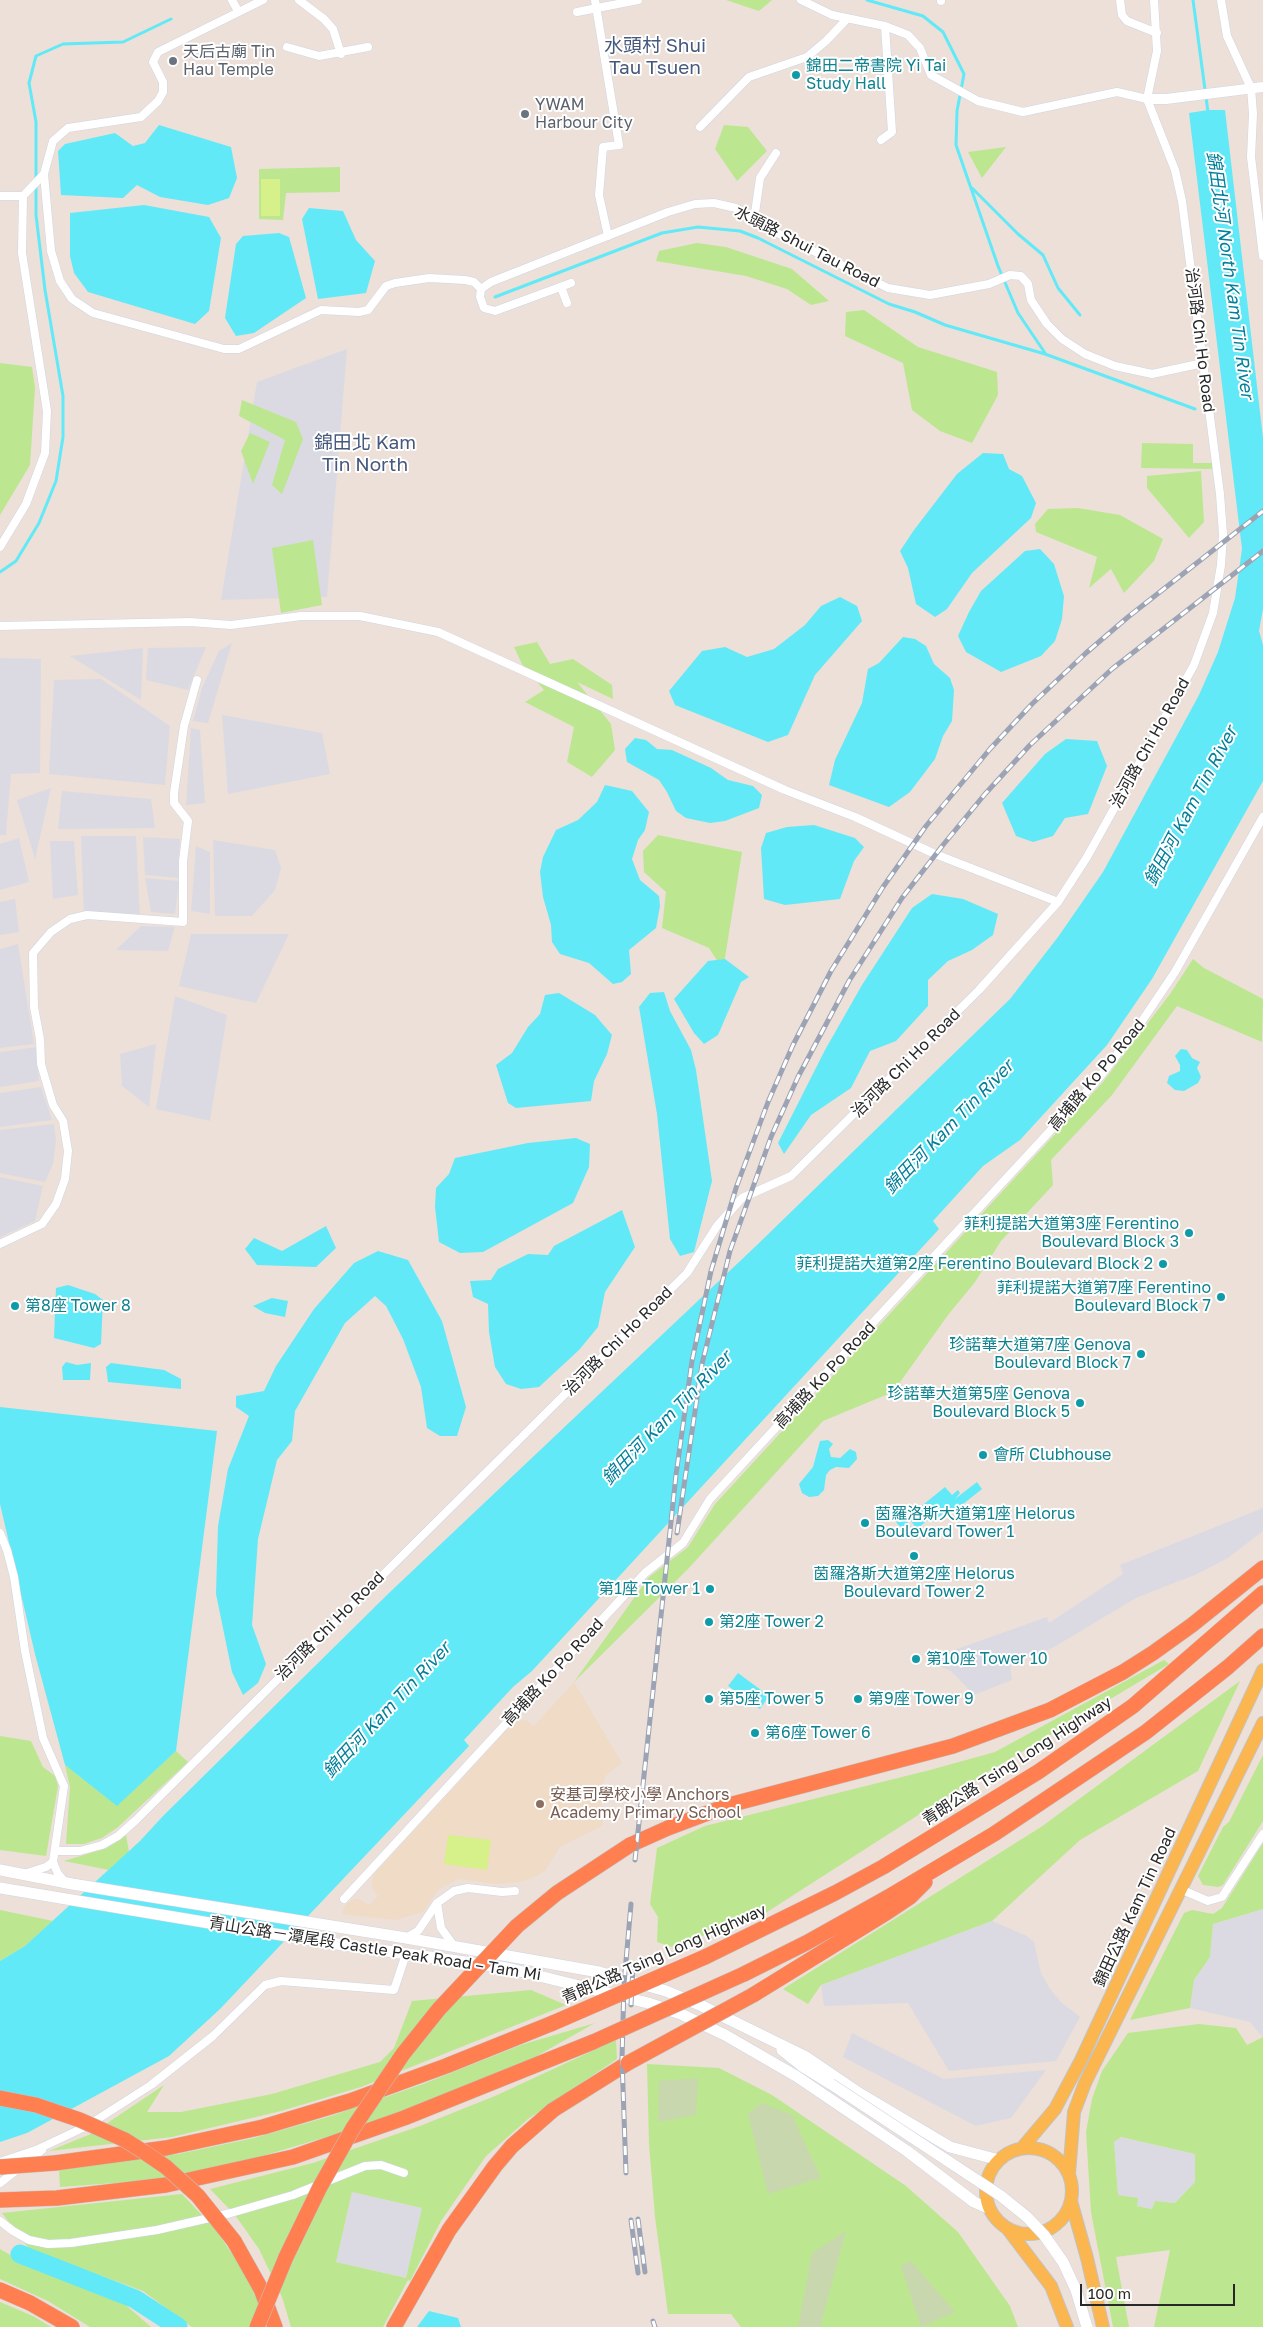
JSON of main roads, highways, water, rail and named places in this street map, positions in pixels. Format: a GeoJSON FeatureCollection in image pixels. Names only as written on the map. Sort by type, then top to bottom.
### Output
{"type":"FeatureCollection","features":[{"type":"Feature","properties":{"kind":"highway"},"geometry":{"type":"LineString","coordinates":[[257,2327],[286,2257],[324,2180],[353,2128],[402,2054],[457,1988],[517,1926],[557,1893],[630,1846],[676,1825],[729,1805],[953,1746],[1019,1723],[1066,1702],[1123,1672],[1192,1625],[1263,1568]]}},
{"type":"Feature","properties":{"kind":"highway","name":"青朗公路 Tsing Long Highway"},"geometry":{"type":"LineString","coordinates":[[0,2167],[55,2163],[166,2148],[263,2127],[350,2101],[446,2066],[553,2023],[705,1957],[835,1893],[982,1808],[1125,1712],[1263,1593]]}},
{"type":"Feature","properties":{"kind":"highway"},"geometry":{"type":"LineString","coordinates":[[0,2200],[58,2198],[166,2185],[292,2157],[404,2118],[592,2042],[744,1974],[806,1943],[940,1867],[1002,1829],[1122,1748],[1228,1667],[1263,1636]]}},
{"type":"Feature","properties":{"kind":"highway"},"geometry":{"type":"LineString","coordinates":[[394,2327],[449,2230],[478,2187],[501,2159],[553,2110],[628,2063],[777,1981],[910,1897],[940,1867]]}},
{"type":"Feature","properties":{"kind":"highway"},"geometry":{"type":"LineString","coordinates":[[0,2098],[64,2114],[125,2140],[166,2167],[184,2182],[210,2209],[234,2240],[261,2289],[275,2327]]}},
{"type":"Feature","properties":{"kind":"highway"},"geometry":{"type":"LineString","coordinates":[[0,2290],[72,2327]]}},
{"type":"Feature","properties":{"kind":"main road","name":"錦田公路 Kam Tin Road"},"geometry":{"type":"LineString","coordinates":[[1022,2148],[1055,2109],[1081,2060],[1263,1670]]}},
{"type":"Feature","properties":{"kind":"main road","name":"錦田公路 Kam Tin Road"},"geometry":{"type":"LineString","coordinates":[[1069,2174],[1072,2123],[1078,2099],[1263,1723]]}},
{"type":"Feature","properties":{"kind":"main road","name":"青山公路－潭尾段 Castle Peak Road – Tam Mi"},"geometry":{"type":"LineString","coordinates":[[0,1870],[70,1884],[342,1927],[599,1972],[666,1991],[702,2006],[806,2057],[859,2093],[950,2148],[999,2160]]}},
{"type":"Feature","properties":{"kind":"main road","name":"青山公路－潭尾段 Castle Peak Road – Tam Mi"},"geometry":{"type":"LineString","coordinates":[[0,1888],[323,1942],[536,1974],[599,1989],[681,2014],[725,2035],[796,2076],[893,2142],[974,2202],[990,2209]]}},
{"type":"Feature","properties":{"kind":"main road","name":"青山公路－潭尾段 Castle Peak Road – Tam Mi"},"geometry":{"type":"LineString","coordinates":[[769,2040],[802,2066],[1010,2204],[1036,2226],[1063,2262],[1076,2290],[1087,2327]]}},
{"type":"Feature","properties":{"kind":"main road"},"geometry":{"type":"LineString","coordinates":[[1007,2228],[1028,2234],[1046,2230],[1059,2222],[1066,2214],[1072,2192],[1069,2174],[1063,2164],[1048,2152],[1038,2148],[1022,2148],[1009,2153],[999,2160],[991,2172],[986,2192],[990,2209],[1007,2228],[1050,2286],[1067,2327]]}},
{"type":"Feature","properties":{"kind":"main road"},"geometry":{"type":"LineString","coordinates":[[1071,2201],[1086,2251],[1102,2327]]}},
{"type":"Feature","properties":{"kind":"water","name":"錦田河 Kam Tin River"},"geometry":{"type":"Polygon","coordinates":[[[1225,110],[1263,438],[1263,609],[1259,631],[1263,645],[1263,781],[1152,979],[1107,1045],[1020,1140],[983,1166],[933,1221],[939,1229],[532,1671],[513,1687],[464,1740],[469,1746],[220,2009],[169,2056],[27,2133],[0,2142],[0,1961],[25,1946],[140,1841],[389,1593],[757,1245],[1010,999],[1058,937],[1103,872],[1199,695],[1218,652],[1235,598],[1242,549],[1189,113],[1225,110]]]}},
{"type":"Feature","properties":{"kind":"water"},"geometry":{"type":"Polygon","coordinates":[[[159,125],[231,147],[237,178],[229,198],[208,205],[160,197],[137,185],[123,198],[61,195],[58,151],[65,144],[115,133],[133,146],[145,143],[159,125]]]}},
{"type":"Feature","properties":{"kind":"water"},"geometry":{"type":"Polygon","coordinates":[[[144,205],[209,217],[221,238],[209,311],[195,324],[88,292],[74,273],[70,256],[70,213],[144,205]]]}},
{"type":"Feature","properties":{"kind":"water"},"geometry":{"type":"Polygon","coordinates":[[[309,208],[343,211],[356,240],[375,261],[366,293],[318,299],[302,219],[309,208]]]}},
{"type":"Feature","properties":{"kind":"water"},"geometry":{"type":"Polygon","coordinates":[[[279,233],[289,237],[306,298],[254,333],[236,336],[225,318],[236,244],[243,236],[279,233]]]}},
{"type":"Feature","properties":{"kind":"water"},"geometry":{"type":"Polygon","coordinates":[[[983,453],[1003,454],[1009,469],[1022,476],[1036,503],[1031,518],[972,573],[947,609],[935,617],[916,604],[908,568],[900,551],[957,474],[983,453]]]}},
{"type":"Feature","properties":{"kind":"water"},"geometry":{"type":"Polygon","coordinates":[[[1040,549],[1054,564],[1064,596],[1062,619],[1055,641],[1041,656],[1001,672],[966,652],[958,636],[981,591],[1025,551],[1040,549]]]}},
{"type":"Feature","properties":{"kind":"water"},"geometry":{"type":"Polygon","coordinates":[[[840,597],[857,606],[862,621],[815,675],[788,735],[768,742],[675,705],[669,691],[702,651],[725,647],[747,657],[774,649],[805,625],[821,606],[840,597]]]}},
{"type":"Feature","properties":{"kind":"water"},"geometry":{"type":"Polygon","coordinates":[[[903,637],[915,639],[926,646],[934,664],[950,678],[954,690],[952,721],[943,736],[935,759],[910,792],[889,807],[829,785],[835,760],[862,703],[868,669],[879,663],[903,637]]]}},
{"type":"Feature","properties":{"kind":"water"},"geometry":{"type":"Polygon","coordinates":[[[635,738],[646,740],[657,749],[672,750],[711,768],[728,780],[753,786],[762,795],[759,808],[725,821],[710,823],[686,818],[676,811],[659,780],[627,762],[625,749],[635,738]]]}},
{"type":"Feature","properties":{"kind":"water"},"geometry":{"type":"Polygon","coordinates":[[[1066,739],[1097,741],[1107,766],[1088,814],[1065,818],[1053,836],[1033,842],[1016,836],[1002,803],[1045,754],[1066,739]]]}},
{"type":"Feature","properties":{"kind":"water"},"geometry":{"type":"Polygon","coordinates":[[[605,785],[632,791],[649,812],[645,830],[638,840],[632,859],[640,880],[659,896],[660,906],[656,928],[629,950],[631,974],[622,982],[613,984],[589,963],[560,954],[552,942],[551,925],[543,897],[540,872],[543,857],[556,830],[578,820],[597,802],[605,785]]]}},
{"type":"Feature","properties":{"kind":"water"},"geometry":{"type":"Polygon","coordinates":[[[814,825],[855,838],[864,847],[854,861],[840,899],[785,905],[764,899],[761,848],[766,833],[787,827],[814,825]]]}},
{"type":"Feature","properties":{"kind":"water"},"geometry":{"type":"Polygon","coordinates":[[[932,894],[963,899],[998,914],[993,935],[972,950],[948,961],[928,980],[928,1006],[896,1041],[870,1051],[851,1088],[811,1115],[784,1154],[778,1143],[825,1050],[862,985],[912,908],[932,894]]]}},
{"type":"Feature","properties":{"kind":"water"},"geometry":{"type":"Polygon","coordinates":[[[725,959],[749,977],[741,982],[718,1035],[704,1044],[694,1033],[674,999],[708,961],[725,959]]]}},
{"type":"Feature","properties":{"kind":"water"},"geometry":{"type":"Polygon","coordinates":[[[664,992],[670,1011],[691,1050],[696,1070],[712,1181],[694,1252],[680,1256],[670,1239],[657,1114],[639,1007],[650,993],[664,992]]]}},
{"type":"Feature","properties":{"kind":"water"},"geometry":{"type":"Polygon","coordinates":[[[559,993],[595,1015],[612,1035],[607,1054],[594,1081],[591,1101],[516,1108],[508,1103],[496,1065],[512,1053],[528,1027],[540,1014],[545,995],[559,993]]]}},
{"type":"Feature","properties":{"kind":"water"},"geometry":{"type":"Polygon","coordinates":[[[1181,1049],[1187,1050],[1192,1058],[1200,1062],[1197,1068],[1201,1077],[1198,1083],[1184,1091],[1175,1090],[1167,1083],[1169,1076],[1180,1071],[1180,1065],[1175,1056],[1181,1049]]]}},
{"type":"Feature","properties":{"kind":"water"},"geometry":{"type":"Polygon","coordinates":[[[576,1138],[590,1144],[589,1167],[573,1203],[483,1252],[460,1253],[439,1242],[435,1207],[436,1188],[449,1174],[455,1158],[528,1143],[576,1138]]]}},
{"type":"Feature","properties":{"kind":"water"},"geometry":{"type":"Polygon","coordinates":[[[622,1210],[635,1247],[605,1292],[598,1327],[579,1350],[539,1387],[521,1389],[506,1384],[495,1367],[489,1332],[488,1304],[473,1297],[470,1281],[491,1280],[498,1269],[528,1254],[548,1255],[554,1246],[622,1210]]]}},
{"type":"Feature","properties":{"kind":"water"},"geometry":{"type":"Polygon","coordinates":[[[326,1226],[336,1248],[316,1267],[257,1265],[245,1249],[254,1238],[282,1251],[326,1226]]]}},
{"type":"Feature","properties":{"kind":"water"},"geometry":{"type":"Polygon","coordinates":[[[378,1251],[408,1260],[442,1321],[466,1407],[457,1436],[440,1436],[427,1428],[421,1387],[403,1339],[386,1306],[375,1296],[345,1323],[295,1411],[292,1441],[277,1460],[258,1539],[252,1625],[266,1664],[258,1683],[243,1695],[232,1672],[216,1594],[218,1526],[228,1469],[249,1416],[236,1407],[236,1396],[264,1391],[276,1366],[314,1309],[354,1263],[378,1251]]]}},
{"type":"Feature","properties":{"kind":"water"},"geometry":{"type":"Polygon","coordinates":[[[68,1285],[95,1294],[103,1300],[101,1344],[94,1348],[54,1338],[56,1288],[68,1285]]]}},
{"type":"Feature","properties":{"kind":"water"},"geometry":{"type":"Polygon","coordinates":[[[272,1298],[288,1301],[285,1317],[265,1313],[253,1306],[272,1298]]]}},
{"type":"Feature","properties":{"kind":"water"},"geometry":{"type":"Polygon","coordinates":[[[66,1362],[77,1365],[91,1363],[90,1380],[63,1380],[62,1367],[66,1362]]]}},
{"type":"Feature","properties":{"kind":"water"},"geometry":{"type":"Polygon","coordinates":[[[111,1363],[164,1370],[181,1379],[181,1389],[108,1382],[106,1367],[111,1363]]]}},
{"type":"Feature","properties":{"kind":"water"},"geometry":{"type":"Polygon","coordinates":[[[0,1407],[217,1431],[176,1751],[117,1806],[65,1765],[35,1654],[0,1504],[0,1407]]]}},
{"type":"Feature","properties":{"kind":"water"},"geometry":{"type":"Polygon","coordinates":[[[828,1440],[833,1444],[829,1449],[831,1457],[840,1458],[850,1449],[856,1452],[857,1459],[849,1468],[836,1467],[830,1470],[826,1475],[824,1490],[818,1496],[809,1497],[802,1493],[799,1484],[813,1467],[820,1441],[828,1440]]]}},
{"type":"Feature","properties":{"kind":"water"},"geometry":{"type":"Polygon","coordinates":[[[977,1482],[982,1489],[953,1512],[949,1508],[933,1522],[930,1518],[917,1529],[908,1517],[945,1487],[952,1495],[958,1490],[960,1493],[955,1499],[977,1482]]]}},
{"type":"Feature","properties":{"kind":"water"},"geometry":{"type":"Polygon","coordinates":[[[893,1504],[911,1527],[904,1532],[886,1509],[893,1504]]]}},
{"type":"Feature","properties":{"kind":"water"},"geometry":{"type":"Polygon","coordinates":[[[738,1673],[769,1696],[760,1709],[728,1686],[738,1673]]]}},
{"type":"Feature","properties":{"kind":"water"},"geometry":{"type":"Polygon","coordinates":[[[429,2311],[458,2318],[461,2327],[417,2327],[429,2311]]]}},
{"type":"Feature","properties":{"kind":"waterway"},"geometry":{"type":"LineString","coordinates":[[867,0],[923,16],[943,32],[964,74],[957,111],[956,145],[998,266],[1018,313],[1045,353]]}},
{"type":"Feature","properties":{"kind":"waterway","name":"錦田北河 North Kam Tin River"},"geometry":{"type":"LineString","coordinates":[[1193,0],[1208,112]]}},
{"type":"Feature","properties":{"kind":"waterway"},"geometry":{"type":"LineString","coordinates":[[0,572],[16,561],[39,523],[56,481],[63,437],[63,396],[45,290],[36,215],[36,122],[29,83],[36,56],[63,44],[123,42],[171,19]]}},
{"type":"Feature","properties":{"kind":"waterway"},"geometry":{"type":"LineString","coordinates":[[972,188],[1018,234],[1043,255],[1058,288],[1080,315]]}},
{"type":"Feature","properties":{"kind":"waterway"},"geometry":{"type":"LineString","coordinates":[[495,297],[662,233],[698,227],[740,231],[758,238],[889,304],[915,312],[945,325],[1045,354],[1195,409]]}},
{"type":"Feature","properties":{"kind":"waterway"},"geometry":{"type":"LineString","coordinates":[[20,2254],[135,2299],[178,2327]]}},
{"type":"Feature","properties":{"kind":"railway"},"geometry":{"type":"LineString","coordinates":[[635,1860],[676,1475],[692,1361],[711,1271],[736,1188],[768,1102],[793,1045],[831,971],[883,887],[926,826],[990,749],[1032,704],[1086,653],[1128,617],[1263,511]]}},
{"type":"Feature","properties":{"kind":"railway"},"geometry":{"type":"LineString","coordinates":[[677,1533],[702,1364],[730,1251],[771,1137],[798,1077],[849,981],[902,898],[985,794],[1030,745],[1112,669],[1263,551]]}},
{"type":"Feature","properties":{"kind":"railway"},"geometry":{"type":"LineString","coordinates":[[626,2173],[622,2059],[624,1984],[631,1904]]}},
{"type":"Feature","properties":{"kind":"railway"},"geometry":{"type":"LineString","coordinates":[[631,2005],[633,1967]]}},
{"type":"Feature","properties":{"kind":"railway"},"geometry":{"type":"LineString","coordinates":[[638,2219],[645,2272]]}},
{"type":"Feature","properties":{"kind":"railway"},"geometry":{"type":"LineString","coordinates":[[631,2220],[638,2273]]}},
{"type":"Feature","properties":{"kind":"railway"},"geometry":{"type":"LineString","coordinates":[[653,2321],[655,2327]]}},
{"type":"Feature","properties":{"kind":"place","name":"天后古廟 Tin Hau Temple"},"geometry":{"type":"Point","coordinates":[173,61]}},
{"type":"Feature","properties":{"kind":"place","name":"錦田二帝書院 Yi Tai Study Hall"},"geometry":{"type":"Point","coordinates":[796,75]}},
{"type":"Feature","properties":{"kind":"place","name":"YWAM Harbour City"},"geometry":{"type":"Point","coordinates":[525,114]}},
{"type":"Feature","properties":{"kind":"place","name":"菲利提諾大道第3座 Ferentino Boulevard Block 3"},"geometry":{"type":"Point","coordinates":[1189,1233]}},
{"type":"Feature","properties":{"kind":"place","name":"菲利提諾大道第2座 Ferentino Boulevard Block 2"},"geometry":{"type":"Point","coordinates":[1163,1264]}},
{"type":"Feature","properties":{"kind":"place","name":"菲利提諾大道第7座 Ferentino Boulevard Block 7"},"geometry":{"type":"Point","coordinates":[1221,1297]}},
{"type":"Feature","properties":{"kind":"place","name":"第8座 Tower 8"},"geometry":{"type":"Point","coordinates":[15,1306]}},
{"type":"Feature","properties":{"kind":"place","name":"珍諾華大道第7座 Genova Boulevard Block 7"},"geometry":{"type":"Point","coordinates":[1141,1354]}},
{"type":"Feature","properties":{"kind":"place","name":"珍諾華大道第5座 Genova Boulevard Block 5"},"geometry":{"type":"Point","coordinates":[1080,1403]}},
{"type":"Feature","properties":{"kind":"place","name":"會所 Clubhouse"},"geometry":{"type":"Point","coordinates":[983,1455]}},
{"type":"Feature","properties":{"kind":"place","name":"茵羅洛斯大道第1座 Helorus Boulevard Tower 1"},"geometry":{"type":"Point","coordinates":[865,1523]}},
{"type":"Feature","properties":{"kind":"place","name":"茵羅洛斯大道第2座 Helorus Boulevard Tower 2"},"geometry":{"type":"Point","coordinates":[914,1556]}},
{"type":"Feature","properties":{"kind":"place","name":"第1座 Tower 1"},"geometry":{"type":"Point","coordinates":[710,1589]}},
{"type":"Feature","properties":{"kind":"place","name":"第2座 Tower 2"},"geometry":{"type":"Point","coordinates":[709,1622]}},
{"type":"Feature","properties":{"kind":"place","name":"第10座 Tower 10"},"geometry":{"type":"Point","coordinates":[916,1659]}},
{"type":"Feature","properties":{"kind":"place","name":"第5座 Tower 5"},"geometry":{"type":"Point","coordinates":[709,1699]}},
{"type":"Feature","properties":{"kind":"place","name":"第9座 Tower 9"},"geometry":{"type":"Point","coordinates":[858,1699]}},
{"type":"Feature","properties":{"kind":"place","name":"第6座 Tower 6"},"geometry":{"type":"Point","coordinates":[755,1733]}},
{"type":"Feature","properties":{"kind":"place","name":"安基司學校小學 Anchors Academy Primary School"},"geometry":{"type":"Point","coordinates":[540,1804]}},
{"type":"Feature","properties":{"kind":"district","name":"水頭村 Shui Tau Tsuen"},"geometry":{"type":"Point","coordinates":[655,57]}},
{"type":"Feature","properties":{"kind":"district","name":"錦田北 Kam Tin North"},"geometry":{"type":"Point","coordinates":[365,454]}}]}
